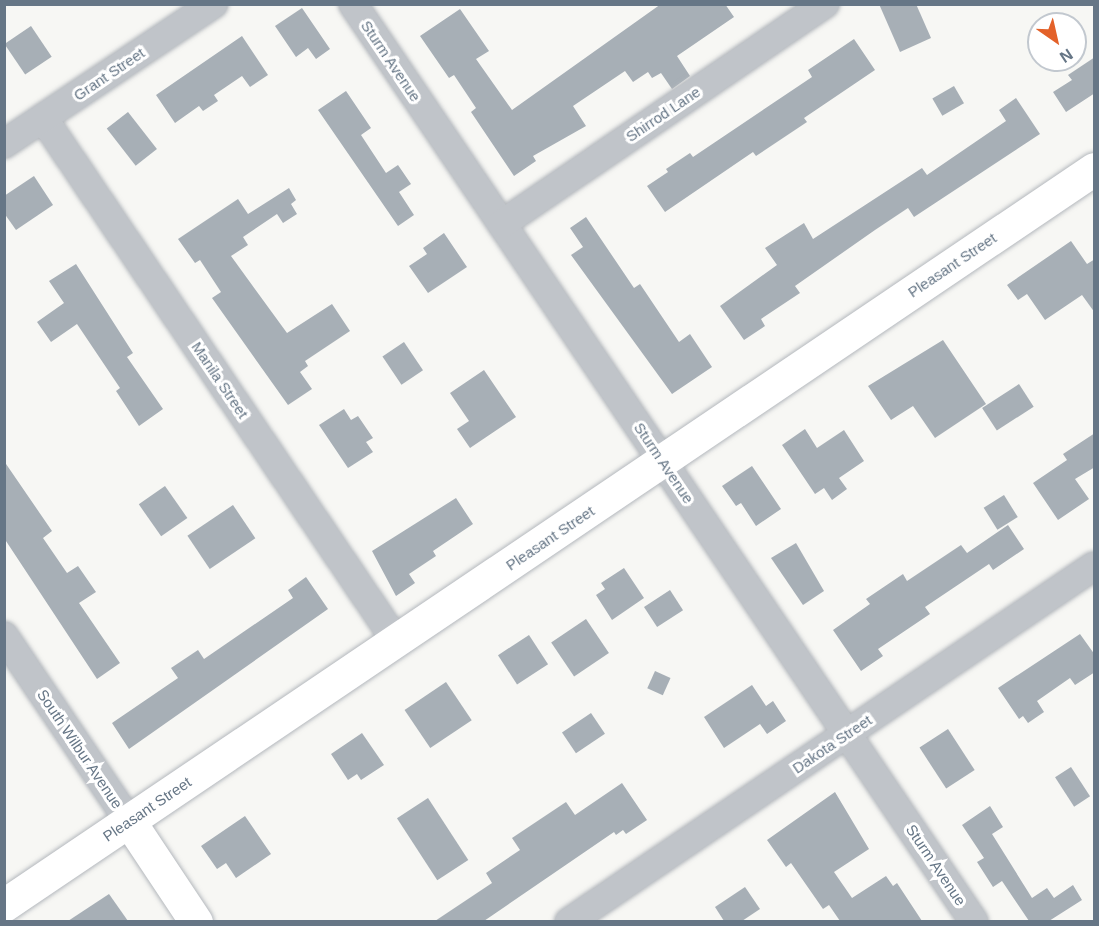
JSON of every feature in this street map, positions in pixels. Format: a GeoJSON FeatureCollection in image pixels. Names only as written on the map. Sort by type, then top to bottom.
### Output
{"type":"FeatureCollection","features":[{"type":"Feature","properties":{"kind":"main road","name":"Pleasant Street"},"geometry":{"type":"LineString","coordinates":[[4,905],[1095,169]]}},
{"type":"Feature","properties":{"kind":"main road","name":"South Wilbur Avenue"},"geometry":{"type":"LineString","coordinates":[[129,821],[196,921]]}},
{"type":"Feature","properties":{"kind":"street","name":"Grant Street"},"geometry":{"type":"LineString","coordinates":[[4,144],[213,4]]}},
{"type":"Feature","properties":{"kind":"street","name":"Sturm Avenue"},"geometry":{"type":"LineString","coordinates":[[353,4],[974,921]]}},
{"type":"Feature","properties":{"kind":"street","name":"Shirrod Lane"},"geometry":{"type":"LineString","coordinates":[[502,224],[825,4]]}},
{"type":"Feature","properties":{"kind":"street","name":"Manila Street"},"geometry":{"type":"LineString","coordinates":[[44,118],[396,641]]}},
{"type":"Feature","properties":{"kind":"street","name":"Dakota Street"},"geometry":{"type":"LineString","coordinates":[[569,921],[1095,566]]}},
{"type":"Feature","properties":{"kind":"street","name":"South Wilbur Avenue"},"geometry":{"type":"LineString","coordinates":[[4,636],[129,821]]}},
{"type":"Feature","properties":{"kind":"building"},"geometry":{"type":"Polygon","coordinates":[[[661,4],[725,4],[734,17],[677,56],[690,76],[672,89],[661,73],[652,78],[648,72],[633,82],[625,71],[573,106],[586,126],[533,156],[536,161],[514,176],[471,112],[476,108],[454,75],[449,78],[420,36],[460,9],[489,51],[476,59],[512,110],[661,4]]]}},
{"type":"Feature","properties":{"kind":"building"},"geometry":{"type":"Polygon","coordinates":[[[879,4],[916,4],[931,38],[900,52],[879,4]]]}},
{"type":"Feature","properties":{"kind":"building"},"geometry":{"type":"Polygon","coordinates":[[[302,8],[330,49],[316,59],[308,48],[296,57],[275,26],[302,8]]]}},
{"type":"Feature","properties":{"kind":"building"},"geometry":{"type":"Polygon","coordinates":[[[31,26],[52,57],[25,75],[4,44],[31,26]]]}},
{"type":"Feature","properties":{"kind":"building"},"geometry":{"type":"Polygon","coordinates":[[[242,36],[268,75],[250,87],[242,76],[214,95],[218,101],[203,111],[199,106],[175,123],[156,95],[242,36]]]}},
{"type":"Feature","properties":{"kind":"building"},"geometry":{"type":"Polygon","coordinates":[[[854,39],[875,70],[804,118],[807,122],[756,156],[753,152],[665,212],[647,186],[668,172],[666,169],[690,153],[693,157],[812,77],[808,70],[854,39]]]}},
{"type":"Feature","properties":{"kind":"building"},"geometry":{"type":"Polygon","coordinates":[[[1095,57],[1095,93],[1066,112],[1053,92],[1072,80],[1068,75],[1072,72],[1087,72],[1087,62],[1095,57]]]}},
{"type":"Feature","properties":{"kind":"building"},"geometry":{"type":"Polygon","coordinates":[[[954,86],[964,103],[942,116],[932,98],[954,86]]]}},
{"type":"Feature","properties":{"kind":"building"},"geometry":{"type":"Polygon","coordinates":[[[346,91],[371,128],[361,135],[386,173],[398,165],[411,184],[399,192],[414,215],[398,226],[318,110],[346,91]]]}},
{"type":"Feature","properties":{"kind":"building"},"geometry":{"type":"Polygon","coordinates":[[[1016,98],[1040,134],[914,217],[908,208],[875,230],[795,286],[800,293],[761,319],[765,326],[744,340],[720,306],[777,265],[765,248],[804,223],[813,239],[922,168],[927,175],[1006,121],[999,110],[1016,98]]]}},
{"type":"Feature","properties":{"kind":"building"},"geometry":{"type":"Polygon","coordinates":[[[128,112],[157,149],[136,166],[107,129],[128,112]]]}},
{"type":"Feature","properties":{"kind":"building"},"geometry":{"type":"Polygon","coordinates":[[[34,176],[53,205],[16,230],[4,213],[4,196],[34,176]]]}},
{"type":"Feature","properties":{"kind":"building"},"geometry":{"type":"Polygon","coordinates":[[[289,188],[296,200],[291,204],[297,214],[283,223],[277,214],[243,237],[248,245],[231,256],[287,333],[332,304],[350,331],[305,361],[308,366],[300,372],[312,389],[288,405],[212,298],[221,292],[200,260],[195,263],[178,239],[238,199],[248,214],[289,188]]]}},
{"type":"Feature","properties":{"kind":"building"},"geometry":{"type":"Polygon","coordinates":[[[586,217],[634,288],[640,284],[679,342],[690,334],[712,367],[672,394],[571,255],[583,247],[570,228],[586,217]]]}},
{"type":"Feature","properties":{"kind":"building"},"geometry":{"type":"Polygon","coordinates":[[[444,233],[467,267],[428,293],[409,266],[427,254],[423,248],[444,233]]]}},
{"type":"Feature","properties":{"kind":"building"},"geometry":{"type":"Polygon","coordinates":[[[1071,241],[1087,264],[1095,259],[1095,313],[1082,295],[1045,320],[1027,294],[1018,300],[1007,285],[1071,241]]]}},
{"type":"Feature","properties":{"kind":"building"},"geometry":{"type":"Polygon","coordinates":[[[76,264],[133,353],[127,357],[163,409],[139,426],[116,391],[120,388],[77,324],[51,342],[37,322],[64,303],[49,281],[76,264]]]}},
{"type":"Feature","properties":{"kind":"building"},"geometry":{"type":"Polygon","coordinates":[[[943,340],[986,404],[935,438],[913,406],[891,420],[868,386],[943,340]]]}},
{"type":"Feature","properties":{"kind":"building"},"geometry":{"type":"Polygon","coordinates":[[[404,342],[423,370],[401,385],[382,357],[404,342]]]}},
{"type":"Feature","properties":{"kind":"building"},"geometry":{"type":"Polygon","coordinates":[[[484,370],[516,417],[470,448],[457,429],[469,421],[450,393],[484,370]]]}},
{"type":"Feature","properties":{"kind":"building"},"geometry":{"type":"Polygon","coordinates":[[[1019,384],[1034,407],[997,431],[982,408],[1019,384]]]}},
{"type":"Feature","properties":{"kind":"building"},"geometry":{"type":"Polygon","coordinates":[[[344,409],[351,420],[358,416],[373,438],[366,442],[373,452],[348,468],[319,425],[344,409]]]}},
{"type":"Feature","properties":{"kind":"building"},"geometry":{"type":"Polygon","coordinates":[[[805,429],[817,448],[844,430],[864,461],[839,478],[847,489],[832,500],[824,488],[815,494],[782,445],[805,429]]]}},
{"type":"Feature","properties":{"kind":"building"},"geometry":{"type":"Polygon","coordinates":[[[1095,433],[1095,467],[1075,479],[1089,499],[1058,520],[1033,483],[1067,460],[1063,454],[1095,433]]]}},
{"type":"Feature","properties":{"kind":"building"},"geometry":{"type":"Polygon","coordinates":[[[4,461],[52,531],[43,538],[67,573],[78,566],[96,592],[79,603],[120,663],[97,679],[4,538],[4,461]]]}},
{"type":"Feature","properties":{"kind":"building"},"geometry":{"type":"Polygon","coordinates":[[[752,466],[781,509],[756,526],[741,503],[736,506],[722,486],[752,466]]]}},
{"type":"Feature","properties":{"kind":"building"},"geometry":{"type":"Polygon","coordinates":[[[165,486],[187,518],[161,536],[139,504],[165,486]]]}},
{"type":"Feature","properties":{"kind":"building"},"geometry":{"type":"Polygon","coordinates":[[[1004,495],[1018,517],[997,530],[984,508],[1004,495]]]}},
{"type":"Feature","properties":{"kind":"building"},"geometry":{"type":"Polygon","coordinates":[[[456,498],[473,524],[433,551],[436,556],[409,574],[415,583],[396,596],[372,551],[456,498]]]}},
{"type":"Feature","properties":{"kind":"building"},"geometry":{"type":"Polygon","coordinates":[[[233,505],[255,538],[210,569],[187,536],[233,505]]]}},
{"type":"Feature","properties":{"kind":"building"},"geometry":{"type":"Polygon","coordinates":[[[1008,525],[1024,549],[993,570],[989,564],[925,607],[930,614],[878,649],[883,656],[861,671],[833,630],[870,604],[866,599],[903,574],[907,581],[961,545],[967,553],[1008,525]]]}},
{"type":"Feature","properties":{"kind":"building"},"geometry":{"type":"Polygon","coordinates":[[[796,543],[824,591],[803,605],[771,558],[796,543]]]}},
{"type":"Feature","properties":{"kind":"building"},"geometry":{"type":"Polygon","coordinates":[[[624,568],[644,598],[612,620],[596,595],[605,589],[601,583],[624,568]]]}},
{"type":"Feature","properties":{"kind":"building"},"geometry":{"type":"Polygon","coordinates":[[[306,577],[328,609],[129,749],[112,723],[178,678],[171,668],[198,650],[204,659],[293,598],[288,590],[306,577]]]}},
{"type":"Feature","properties":{"kind":"building"},"geometry":{"type":"Polygon","coordinates":[[[670,590],[683,610],[657,627],[644,607],[670,590]]]}},
{"type":"Feature","properties":{"kind":"building"},"geometry":{"type":"Polygon","coordinates":[[[586,619],[609,653],[574,676],[551,642],[586,619]]]}},
{"type":"Feature","properties":{"kind":"building"},"geometry":{"type":"Polygon","coordinates":[[[1080,634],[1095,655],[1095,672],[1075,685],[1070,678],[1037,701],[1044,712],[1028,723],[1023,716],[1019,719],[998,688],[1080,634]]]}},
{"type":"Feature","properties":{"kind":"building"},"geometry":{"type":"Polygon","coordinates":[[[529,635],[548,664],[517,685],[498,655],[529,635]]]}},
{"type":"Feature","properties":{"kind":"building"},"geometry":{"type":"Polygon","coordinates":[[[655,671],[671,678],[663,695],[647,688],[655,671]]]}},
{"type":"Feature","properties":{"kind":"building"},"geometry":{"type":"Polygon","coordinates":[[[446,682],[472,720],[430,748],[405,710],[446,682]]]}},
{"type":"Feature","properties":{"kind":"building"},"geometry":{"type":"Polygon","coordinates":[[[752,685],[766,706],[773,701],[786,721],[767,734],[760,724],[724,748],[704,717],[752,685]]]}},
{"type":"Feature","properties":{"kind":"building"},"geometry":{"type":"Polygon","coordinates":[[[591,713],[605,734],[576,753],[562,733],[591,713]]]}},
{"type":"Feature","properties":{"kind":"building"},"geometry":{"type":"Polygon","coordinates":[[[948,729],[975,770],[946,789],[919,748],[948,729]]]}},
{"type":"Feature","properties":{"kind":"building"},"geometry":{"type":"Polygon","coordinates":[[[362,733],[384,765],[361,780],[357,774],[348,780],[331,754],[362,733]]]}},
{"type":"Feature","properties":{"kind":"building"},"geometry":{"type":"Polygon","coordinates":[[[1071,767],[1090,796],[1074,807],[1055,777],[1071,767]]]}},
{"type":"Feature","properties":{"kind":"building"},"geometry":{"type":"Polygon","coordinates":[[[622,783],[647,820],[626,834],[623,830],[616,835],[614,832],[484,921],[435,921],[492,883],[486,873],[520,850],[512,838],[566,802],[575,815],[622,783]]]}},
{"type":"Feature","properties":{"kind":"building"},"geometry":{"type":"Polygon","coordinates":[[[835,792],[869,849],[834,872],[852,898],[886,876],[893,886],[897,883],[922,921],[840,921],[829,905],[823,909],[791,863],[786,867],[767,840],[835,792]]]}},
{"type":"Feature","properties":{"kind":"building"},"geometry":{"type":"Polygon","coordinates":[[[428,798],[468,860],[437,880],[397,818],[428,798]]]}},
{"type":"Feature","properties":{"kind":"building"},"geometry":{"type":"Polygon","coordinates":[[[990,806],[1003,827],[992,834],[1032,898],[1047,888],[1054,898],[1073,885],[1082,900],[1049,921],[1029,921],[1002,881],[993,887],[977,862],[984,858],[962,825],[990,806]]]}},
{"type":"Feature","properties":{"kind":"building"},"geometry":{"type":"Polygon","coordinates":[[[245,816],[271,854],[236,878],[226,863],[217,869],[201,846],[245,816]]]}},
{"type":"Feature","properties":{"kind":"building"},"geometry":{"type":"Polygon","coordinates":[[[745,887],[760,909],[742,921],[724,921],[715,907],[745,887]]]}},
{"type":"Feature","properties":{"kind":"building"},"geometry":{"type":"Polygon","coordinates":[[[109,894],[128,921],[68,921],[109,894]]]}}]}
